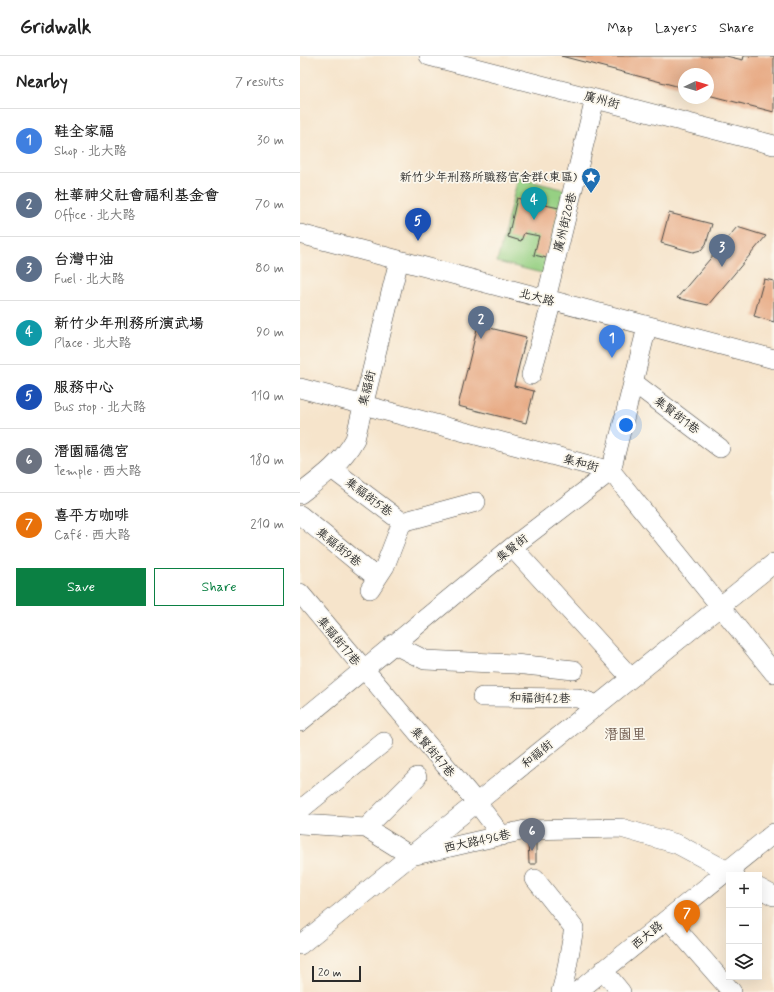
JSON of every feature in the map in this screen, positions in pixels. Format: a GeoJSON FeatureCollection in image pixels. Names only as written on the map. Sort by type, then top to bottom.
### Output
{"type":"FeatureCollection","features":[{"type":"Feature","properties":{"kind":"street","name":"廣州街"},"geometry":{"type":"LineString","coordinates":[[429,56],[774,146]]}},
{"type":"Feature","properties":{"kind":"street","name":"廣州街20巷"},"geometry":{"type":"LineString","coordinates":[[531,375],[595,99]]}},
{"type":"Feature","properties":{"kind":"street","name":"北大路"},"geometry":{"type":"LineString","coordinates":[[300,234],[774,359]]}},
{"type":"Feature","properties":{"kind":"street","name":"集福街"},"geometry":{"type":"LineString","coordinates":[[300,494],[332,469],[348,452],[355,439],[399,260]]}},
{"type":"Feature","properties":{"kind":"street"},"geometry":{"type":"LineString","coordinates":[[611,471],[647,326]]}},
{"type":"Feature","properties":{"kind":"street","name":"集賢街1巷"},"geometry":{"type":"LineString","coordinates":[[633,382],[720,448]]}},
{"type":"Feature","properties":{"kind":"street","name":"集和街"},"geometry":{"type":"LineString","coordinates":[[300,388],[611,471],[774,673]]}},
{"type":"Feature","properties":{"kind":"street","name":"集福街5巷"},"geometry":{"type":"LineString","coordinates":[[332,469],[402,522],[476,502]]}},
{"type":"Feature","properties":{"kind":"street","name":"集賢街"},"geometry":{"type":"LineString","coordinates":[[300,722],[512,547],[611,471]]}},
{"type":"Feature","properties":{"kind":"street","name":"集福街9巷"},"geometry":{"type":"LineString","coordinates":[[300,515],[373,584],[385,566],[402,522]]}},
{"type":"Feature","properties":{"kind":"street"},"geometry":{"type":"LineString","coordinates":[[512,547],[631,678]]}},
{"type":"Feature","properties":{"kind":"street","name":"和福街"},"geometry":{"type":"LineString","coordinates":[[300,945],[774,563]]}},
{"type":"Feature","properties":{"kind":"street","name":"集福街17巷"},"geometry":{"type":"LineString","coordinates":[[300,593],[363,669]]}},
{"type":"Feature","properties":{"kind":"street"},"geometry":{"type":"LineString","coordinates":[[394,644],[425,660],[515,664],[574,670]]}},
{"type":"Feature","properties":{"kind":"street","name":"集賢街47巷"},"geometry":{"type":"LineString","coordinates":[[363,669],[502,836]]}},
{"type":"Feature","properties":{"kind":"street","name":"和福街42巷"},"geometry":{"type":"LineString","coordinates":[[482,697],[578,698],[597,705]]}},
{"type":"Feature","properties":{"kind":"street"},"geometry":{"type":"LineString","coordinates":[[300,810],[384,742]]}},
{"type":"Feature","properties":{"kind":"street"},"geometry":{"type":"LineString","coordinates":[[366,828],[418,777]]}},
{"type":"Feature","properties":{"kind":"street"},"geometry":{"type":"LineString","coordinates":[[300,824],[366,828],[411,856]]}},
{"type":"Feature","properties":{"kind":"street","name":"西大路496巷"},"geometry":{"type":"LineString","coordinates":[[411,856],[525,830],[621,828],[677,844],[729,872]]}},
{"type":"Feature","properties":{"kind":"street","name":"西大路"},"geometry":{"type":"LineString","coordinates":[[732,872],[774,833]]}},
{"type":"Feature","properties":{"kind":"street","name":"西大路"},"geometry":{"type":"LineString","coordinates":[[577,992],[668,919],[726,877]]}},
{"type":"Feature","properties":{"kind":"street"},"geometry":{"type":"LineString","coordinates":[[535,879],[574,928],[566,973],[560,992]]}},
{"type":"Feature","properties":{"kind":"street"},"geometry":{"type":"LineString","coordinates":[[762,890],[774,896]]}},
{"type":"Feature","properties":{"kind":"street"},"geometry":{"type":"LineString","coordinates":[[668,919],[732,992]]}},
{"type":"Feature","properties":{"kind":"street"},"geometry":{"type":"LineString","coordinates":[[603,970],[621,992]]}},
{"type":"Feature","properties":{"kind":"green space"},"geometry":{"type":"Polygon","coordinates":[[[518,178],[570,191],[550,275],[497,262],[518,178]]]}},
{"type":"Feature","properties":{"kind":"building"},"geometry":{"type":"Polygon","coordinates":[[[561,56],[726,56],[743,60],[744,56],[774,56],[774,112],[714,97],[714,68],[678,68],[678,86],[561,56]]]}},
{"type":"Feature","properties":{"kind":"building"},"geometry":{"type":"Polygon","coordinates":[[[517,198],[534,203],[535,199],[546,202],[545,205],[559,208],[547,258],[534,255],[539,236],[524,233],[521,241],[508,237],[517,198]]]}},
{"type":"Feature","properties":{"kind":"building"},"geometry":{"type":"Polygon","coordinates":[[[669,213],[712,224],[706,244],[701,250],[693,252],[661,243],[669,213]]]}},
{"type":"Feature","properties":{"kind":"building"},"geometry":{"type":"Polygon","coordinates":[[[737,227],[766,236],[708,305],[677,298],[737,227]]]}},
{"type":"Feature","properties":{"kind":"building"},"geometry":{"type":"Polygon","coordinates":[[[764,279],[774,281],[774,322],[754,316],[764,279]]]}},
{"type":"Feature","properties":{"kind":"building"},"geometry":{"type":"Polygon","coordinates":[[[478,325],[526,337],[514,386],[534,391],[526,423],[458,406],[478,325]]]}},
{"type":"Feature","properties":{"kind":"building"},"geometry":{"type":"Polygon","coordinates":[[[528,838],[536,838],[536,864],[529,864],[528,838]]]}},
{"type":"Feature","properties":{"kind":"place","name":"新竹少年刑務所職務官舍群(東區)"},"geometry":{"type":"Point","coordinates":[591,194]}},
{"type":"Feature","properties":{"kind":"place","name":"新竹少年刑務所演武場"},"geometry":{"type":"Point","coordinates":[534,220]}},
{"type":"Feature","properties":{"kind":"place","name":"服務中心"},"geometry":{"type":"Point","coordinates":[418,241]}},
{"type":"Feature","properties":{"kind":"place","name":"台灣中油"},"geometry":{"type":"Point","coordinates":[722,267]}},
{"type":"Feature","properties":{"kind":"place","name":"杜華神父社會福利基金會"},"geometry":{"type":"Point","coordinates":[481,339]}},
{"type":"Feature","properties":{"kind":"place","name":"鞋全家福"},"geometry":{"type":"Point","coordinates":[612,358]}},
{"type":"Feature","properties":{"kind":"place","name":"潛園福德宮"},"geometry":{"type":"Point","coordinates":[532,851]}},
{"type":"Feature","properties":{"kind":"place","name":"喜平方咖啡"},"geometry":{"type":"Point","coordinates":[687,933]}},
{"type":"Feature","properties":{"kind":"district","name":"潛園里"},"geometry":{"type":"Point","coordinates":[625,734]}}]}
